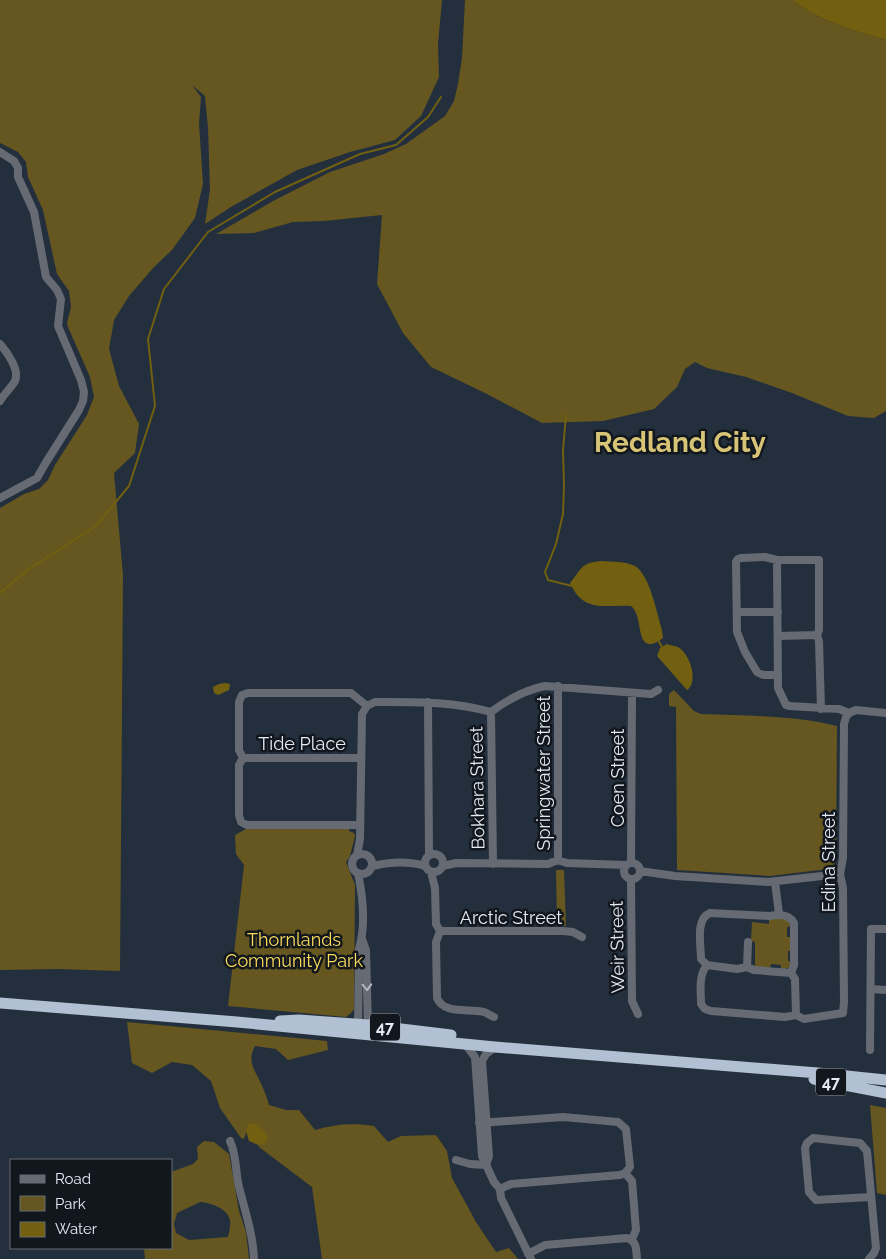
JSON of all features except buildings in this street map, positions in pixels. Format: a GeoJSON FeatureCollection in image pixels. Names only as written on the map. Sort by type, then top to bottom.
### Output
{"type":"FeatureCollection","features":[{"type":"Feature","properties":{"kind":"highway","name":"47"},"geometry":{"type":"LineString","coordinates":[[2,1004],[237,1022],[299,1020],[465,1044],[886,1080]]}},
{"type":"Feature","properties":{"kind":"highway","name":"47"},"geometry":{"type":"LineString","coordinates":[[363,1030],[420,1030],[498,1042],[531,1050]]}},
{"type":"Feature","properties":{"kind":"highway","name":"47"},"geometry":{"type":"LineString","coordinates":[[776,1070],[886,1093]]}},
{"type":"Feature","properties":{"kind":"street"},"geometry":{"type":"LineString","coordinates":[[0,152],[14,160],[18,168],[18,177],[34,212],[46,277],[57,290],[61,299],[58,326],[82,380],[84,392],[79,410],[41,473],[32,481],[0,498]]}},
{"type":"Feature","properties":{"kind":"street"},"geometry":{"type":"LineString","coordinates":[[0,344],[16,372],[16,379],[0,401]]}},
{"type":"Feature","properties":{"kind":"street"},"geometry":{"type":"LineString","coordinates":[[778,675],[763,675],[757,672],[745,652],[738,632],[736,562],[738,559],[764,557],[777,560],[819,560],[819,630],[817,635],[819,641],[821,709]]}},
{"type":"Feature","properties":{"kind":"street"},"geometry":{"type":"LineString","coordinates":[[777,560],[778,688],[786,705],[844,710],[849,713],[856,710],[886,713]]}},
{"type":"Feature","properties":{"kind":"street"},"geometry":{"type":"LineString","coordinates":[[737,612],[778,612]]}},
{"type":"Feature","properties":{"kind":"street"},"geometry":{"type":"LineString","coordinates":[[778,636],[817,635]]}},
{"type":"Feature","properties":{"kind":"street"},"geometry":{"type":"LineString","coordinates":[[363,1030],[360,949],[362,938],[362,894],[367,861],[360,839],[360,826],[362,714],[367,706],[375,702],[428,702],[491,712],[534,688],[558,686],[652,694],[658,690]]}},
{"type":"Feature","properties":{"kind":"street","name":"Springwater Street"},"geometry":{"type":"LineString","coordinates":[[558,686],[558,860]]}},
{"type":"Feature","properties":{"kind":"street"},"geometry":{"type":"LineString","coordinates":[[360,826],[243,824],[238,815],[239,765],[243,758],[240,750],[239,702],[242,695],[248,693],[351,693],[367,706]]}},
{"type":"Feature","properties":{"kind":"street","name":"Coen Street"},"geometry":{"type":"LineString","coordinates":[[629,864],[632,693]]}},
{"type":"Feature","properties":{"kind":"street"},"geometry":{"type":"LineString","coordinates":[[428,702],[428,843],[434,862],[436,924],[440,931],[436,942],[437,998],[444,1008],[485,1012],[494,1017]]}},
{"type":"Feature","properties":{"kind":"street","name":"Bokhara Street"},"geometry":{"type":"LineString","coordinates":[[491,712],[493,864]]}},
{"type":"Feature","properties":{"kind":"street","name":"Edina Street"},"geometry":{"type":"LineString","coordinates":[[796,1014],[804,1019],[842,1013],[844,1002],[843,888],[840,874],[843,858],[844,724],[849,713]]}},
{"type":"Feature","properties":{"kind":"street","name":"Tide Place"},"geometry":{"type":"LineString","coordinates":[[243,758],[361,758]]}},
{"type":"Feature","properties":{"kind":"street"},"geometry":{"type":"LineString","coordinates":[[362,894],[358,873],[352,866],[353,860],[385,863],[548,864],[558,860],[567,863],[629,864],[638,866],[640,871]]}},
{"type":"Feature","properties":{"kind":"street"},"geometry":{"type":"LineString","coordinates":[[358,873],[364,874],[367,861]]}},
{"type":"Feature","properties":{"kind":"street"},"geometry":{"type":"LineString","coordinates":[[628,877],[624,870],[629,864]]}},
{"type":"Feature","properties":{"kind":"street"},"geometry":{"type":"LineString","coordinates":[[609,865],[628,877],[636,877],[640,871]]}},
{"type":"Feature","properties":{"kind":"street"},"geometry":{"type":"LineString","coordinates":[[640,871],[675,876],[775,882],[840,874]]}},
{"type":"Feature","properties":{"kind":"street","name":"Weir Street"},"geometry":{"type":"LineString","coordinates":[[628,877],[632,1002],[638,1014]]}},
{"type":"Feature","properties":{"kind":"street"},"geometry":{"type":"LineString","coordinates":[[775,882],[779,914]]}},
{"type":"Feature","properties":{"kind":"street"},"geometry":{"type":"LineString","coordinates":[[710,913],[770,916],[779,914],[791,918],[794,923],[794,965],[791,973],[754,970],[747,967],[707,965],[701,959],[701,921],[704,915],[710,913]]}},
{"type":"Feature","properties":{"kind":"street"},"geometry":{"type":"LineString","coordinates":[[870,1050],[871,929],[886,929]]}},
{"type":"Feature","properties":{"kind":"street","name":"Arctic Street"},"geometry":{"type":"LineString","coordinates":[[440,931],[563,931],[573,932],[582,937]]}},
{"type":"Feature","properties":{"kind":"street"},"geometry":{"type":"LineString","coordinates":[[747,967],[748,942]]}},
{"type":"Feature","properties":{"kind":"street"},"geometry":{"type":"LineString","coordinates":[[707,965],[702,970],[701,976],[701,1004],[705,1009],[711,1011],[785,1017],[796,1014],[795,979],[791,973]]}},
{"type":"Feature","properties":{"kind":"street"},"geometry":{"type":"LineString","coordinates":[[870,989],[886,990]]}},
{"type":"Feature","properties":{"kind":"street"},"geometry":{"type":"LineString","coordinates":[[465,1044],[471,1049],[475,1057],[489,1156],[486,1165],[494,1182],[500,1189],[501,1198],[530,1256],[545,1244],[627,1238],[632,1239],[636,1244],[637,1259]]}},
{"type":"Feature","properties":{"kind":"street"},"geometry":{"type":"LineString","coordinates":[[483,1123],[482,1061],[486,1054],[495,1047]]}},
{"type":"Feature","properties":{"kind":"street"},"geometry":{"type":"LineString","coordinates":[[483,1123],[563,1117],[618,1122],[626,1129],[630,1167],[626,1173],[620,1176],[511,1184],[500,1189]]}},
{"type":"Feature","properties":{"kind":"street"},"geometry":{"type":"LineString","coordinates":[[869,1259],[876,1248],[867,1151],[864,1146],[856,1142],[814,1138],[806,1143],[809,1192],[812,1197],[816,1200],[871,1197]]}},
{"type":"Feature","properties":{"kind":"street"},"geometry":{"type":"LineString","coordinates":[[230,1141],[234,1150],[238,1184],[254,1246],[254,1259]]}},
{"type":"Feature","properties":{"kind":"street"},"geometry":{"type":"LineString","coordinates":[[456,1160],[470,1164],[486,1165]]}},
{"type":"Feature","properties":{"kind":"street"},"geometry":{"type":"LineString","coordinates":[[626,1173],[632,1181],[636,1230],[632,1239]]}},
{"type":"Feature","properties":{"kind":"green space"},"geometry":{"type":"Polygon","coordinates":[[[0,0],[442,0],[438,44],[439,77],[421,116],[395,140],[350,152],[297,170],[205,224],[210,189],[208,128],[205,96],[192,85],[201,97],[199,123],[203,184],[195,218],[172,250],[154,267],[129,296],[114,320],[109,349],[119,386],[139,424],[135,453],[114,473],[123,575],[120,971],[0,970],[0,508],[24,494],[39,489],[48,480],[55,465],[87,415],[94,397],[90,377],[68,327],[67,323],[71,307],[69,291],[57,274],[43,210],[28,177],[26,162],[18,152],[0,143],[0,0]]]}},
{"type":"Feature","properties":{"kind":"green space"},"geometry":{"type":"Polygon","coordinates":[[[465,0],[792,0],[825,20],[886,40],[886,411],[874,418],[848,416],[792,393],[746,377],[707,368],[695,362],[685,369],[677,387],[654,409],[603,421],[542,423],[431,367],[403,333],[377,284],[382,215],[293,222],[254,233],[216,234],[275,200],[330,172],[384,154],[406,144],[445,116],[454,101],[458,84],[462,58],[465,0]]]}},
{"type":"Feature","properties":{"kind":"green space"},"geometry":{"type":"Polygon","coordinates":[[[674,690],[694,711],[701,714],[786,718],[837,726],[836,860],[834,865],[828,869],[770,876],[677,870],[676,707],[669,706],[669,694],[674,690]]]}},
{"type":"Feature","properties":{"kind":"green space","name":"Thornlands Community Park"},"geometry":{"type":"Polygon","coordinates":[[[349,828],[349,831],[354,833],[355,836],[350,856],[346,862],[355,885],[354,1009],[346,1017],[228,1006],[244,865],[236,854],[235,835],[246,829],[349,828]]]}},
{"type":"Feature","properties":{"kind":"green space"},"geometry":{"type":"Polygon","coordinates":[[[556,870],[564,870],[566,926],[557,926],[556,870]]]}},
{"type":"Feature","properties":{"kind":"green space"},"geometry":{"type":"Polygon","coordinates":[[[777,917],[787,920],[791,926],[787,927],[787,937],[791,937],[792,951],[788,951],[788,961],[792,962],[790,967],[781,969],[781,965],[771,964],[770,968],[755,967],[755,942],[751,941],[752,922],[769,924],[769,919],[777,917]]]}},
{"type":"Feature","properties":{"kind":"green space"},"geometry":{"type":"Polygon","coordinates":[[[127,1022],[327,1041],[328,1050],[288,1060],[276,1049],[255,1046],[251,1057],[252,1062],[269,1105],[286,1110],[299,1110],[315,1130],[344,1125],[374,1126],[388,1142],[401,1136],[436,1135],[447,1151],[452,1178],[476,1222],[496,1252],[509,1248],[518,1259],[322,1259],[312,1187],[259,1147],[260,1143],[264,1143],[264,1133],[260,1128],[248,1127],[244,1139],[241,1138],[220,1108],[211,1081],[192,1065],[172,1062],[152,1073],[132,1063],[127,1022]]]}},
{"type":"Feature","properties":{"kind":"green space"},"geometry":{"type":"Polygon","coordinates":[[[870,1105],[886,1108],[886,1195],[877,1193],[870,1105]]]}},
{"type":"Feature","properties":{"kind":"green space"},"geometry":{"type":"Polygon","coordinates":[[[204,1141],[214,1142],[229,1154],[239,1211],[246,1232],[249,1259],[145,1259],[144,1249],[172,1249],[172,1172],[193,1164],[198,1159],[197,1147],[204,1141]],[[200,1202],[177,1213],[174,1224],[176,1233],[189,1240],[228,1237],[230,1220],[226,1212],[214,1205],[200,1202]]]}},
{"type":"Feature","properties":{"kind":"water"},"geometry":{"type":"Polygon","coordinates":[[[792,0],[886,0],[886,40],[825,20],[792,0]]]}},
{"type":"Feature","properties":{"kind":"water"},"geometry":{"type":"Polygon","coordinates":[[[601,561],[627,563],[635,566],[640,571],[649,586],[663,638],[654,643],[647,644],[643,640],[638,618],[631,606],[596,605],[582,599],[576,593],[570,583],[580,570],[589,563],[601,561]]]}},
{"type":"Feature","properties":{"kind":"water"},"geometry":{"type":"Polygon","coordinates":[[[667,644],[681,649],[688,659],[693,676],[687,690],[657,656],[660,648],[667,644]]]}},
{"type":"Feature","properties":{"kind":"water"},"geometry":{"type":"Polygon","coordinates":[[[225,683],[230,684],[229,690],[218,695],[214,693],[213,687],[225,683]]]}},
{"type":"Feature","properties":{"kind":"water"},"geometry":{"type":"Polygon","coordinates":[[[250,1123],[258,1125],[267,1135],[267,1142],[258,1145],[249,1141],[246,1131],[250,1123]]]}},
{"type":"Feature","properties":{"kind":"waterway"},"geometry":{"type":"LineString","coordinates":[[0,593],[29,569],[96,526],[129,486],[155,406],[148,339],[164,289],[208,232],[275,192],[360,154],[396,145],[428,117],[441,97]]}},
{"type":"Feature","properties":{"kind":"waterway"},"geometry":{"type":"LineString","coordinates":[[566,415],[563,450],[563,514],[556,544],[545,572],[548,580],[572,586]]}},
{"type":"Feature","properties":{"kind":"waterway"},"geometry":{"type":"LineString","coordinates":[[658,640],[662,647]]}},
{"type":"Feature","properties":{"kind":"district","name":"Redland City"},"geometry":{"type":"Point","coordinates":[680,442]}}]}
